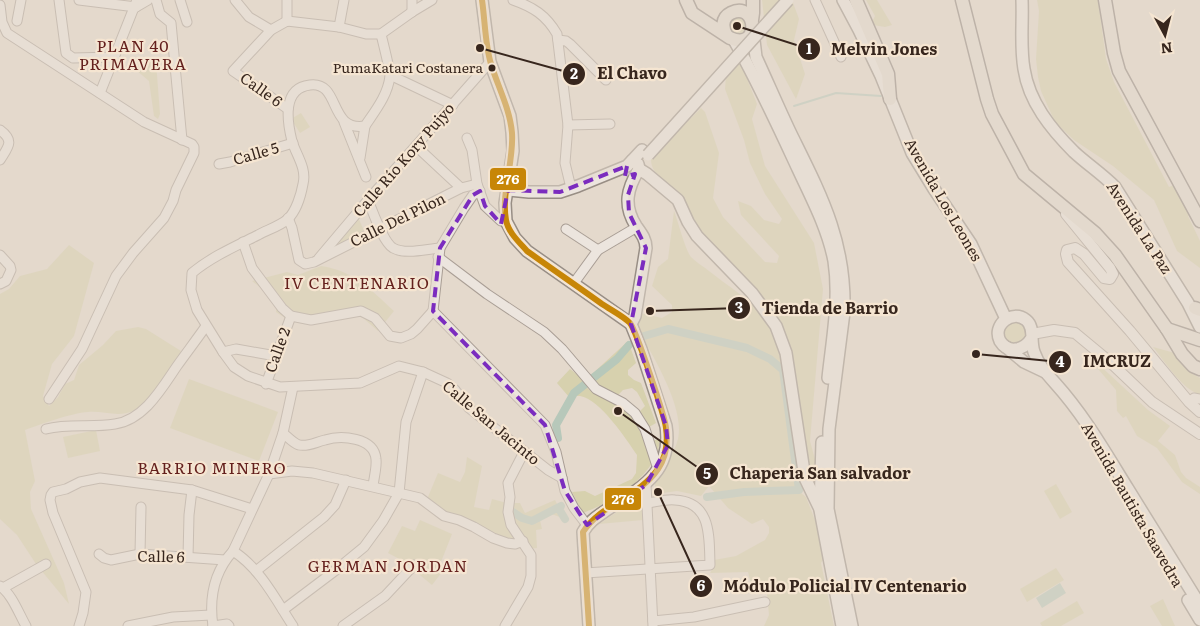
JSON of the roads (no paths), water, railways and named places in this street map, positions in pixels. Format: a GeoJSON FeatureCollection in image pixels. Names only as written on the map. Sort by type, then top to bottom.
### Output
{"type":"FeatureCollection","features":[{"type":"Feature","properties":{"kind":"main road"},"geometry":{"type":"LineString","coordinates":[[482,0],[490,62],[510,116],[512,132],[512,151],[505,203],[506,221],[515,238],[527,251],[631,324],[666,426],[668,445],[665,456],[646,485],[591,520],[582,532],[589,626]]}},
{"type":"Feature","properties":{"kind":"main road"},"geometry":{"type":"LineString","coordinates":[[744,0],[723,22],[723,27],[751,71],[818,212],[834,261],[836,307],[820,468],[820,510],[842,626]]}},
{"type":"Feature","properties":{"kind":"main road"},"geometry":{"type":"LineString","coordinates":[[752,0],[752,24],[756,57],[825,203],[840,253],[845,295],[829,430],[828,509],[852,626]]}},
{"type":"Feature","properties":{"kind":"main road"},"geometry":{"type":"LineString","coordinates":[[631,324],[635,316],[646,248],[645,239],[637,228],[628,208],[631,182],[635,168],[645,153],[778,0]]}},
{"type":"Feature","properties":{"kind":"main road"},"geometry":{"type":"LineString","coordinates":[[645,153],[788,0]]}},
{"type":"Feature","properties":{"kind":"main road"},"geometry":{"type":"LineString","coordinates":[[835,0],[870,64],[877,68]]}},
{"type":"Feature","properties":{"kind":"main road","name":"Avenida Los Leones"},"geometry":{"type":"LineString","coordinates":[[842,0],[877,68],[912,153],[971,244],[1006,319]]}},
{"type":"Feature","properties":{"kind":"main road"},"geometry":{"type":"LineString","coordinates":[[856,0],[888,74],[890,99]]}},
{"type":"Feature","properties":{"kind":"main road"},"geometry":{"type":"LineString","coordinates":[[962,0],[992,114],[1024,174],[1047,194],[1066,207],[1095,233],[1115,255],[1168,329],[1182,354],[1193,366],[1200,368]]}},
{"type":"Feature","properties":{"kind":"main road","name":"Avenida La Paz"},"geometry":{"type":"LineString","coordinates":[[1022,0],[1024,70],[1031,94],[1045,120],[1076,154],[1101,173],[1115,187],[1196,308],[1200,327]]}},
{"type":"Feature","properties":{"kind":"main road"},"geometry":{"type":"LineString","coordinates":[[1105,0],[1119,71],[1200,221]]}},
{"type":"Feature","properties":{"kind":"main road"},"geometry":{"type":"LineString","coordinates":[[687,2],[701,13],[710,16],[746,13],[752,24]]}},
{"type":"Feature","properties":{"kind":"main road"},"geometry":{"type":"LineString","coordinates":[[687,2],[692,13],[731,38],[746,38],[752,24]]}},
{"type":"Feature","properties":{"kind":"main road"},"geometry":{"type":"LineString","coordinates":[[508,190],[560,192],[635,168],[647,174],[678,200],[697,236],[752,294],[770,315],[776,326],[786,353],[802,466],[805,478],[820,510]]}},
{"type":"Feature","properties":{"kind":"main road"},"geometry":{"type":"LineString","coordinates":[[1021,317],[1029,324],[1031,336],[1028,343],[1020,349],[1014,350],[1005,346],[999,337],[999,327],[1006,319],[1021,317]]}},
{"type":"Feature","properties":{"kind":"main road"},"geometry":{"type":"LineString","coordinates":[[1168,329],[1200,340]]}},
{"type":"Feature","properties":{"kind":"main road","name":"Avenida Bautista Saavedra"},"geometry":{"type":"LineString","coordinates":[[1031,336],[1036,357],[1044,372],[1065,394],[1089,426],[1200,606]]}},
{"type":"Feature","properties":{"kind":"main road","name":"Avenida Bautista Saavedra"},"geometry":{"type":"LineString","coordinates":[[1005,346],[1024,362],[1044,372]]}},
{"type":"Feature","properties":{"kind":"main road","name":"Avenida Bautista Saavedra"},"geometry":{"type":"LineString","coordinates":[[1080,415],[1084,428],[1200,620]]}},
{"type":"Feature","properties":{"kind":"main road"},"geometry":{"type":"LineString","coordinates":[[802,466],[804,470],[811,474],[820,468]]}},
{"type":"Feature","properties":{"kind":"street"},"geometry":{"type":"LineString","coordinates":[[17,21],[21,0]]}},
{"type":"Feature","properties":{"kind":"street"},"geometry":{"type":"LineString","coordinates":[[59,0],[66,53],[73,58],[114,57]]}},
{"type":"Feature","properties":{"kind":"street"},"geometry":{"type":"LineString","coordinates":[[79,0],[137,4],[148,0],[157,0],[160,14],[171,23],[182,140]]}},
{"type":"Feature","properties":{"kind":"street"},"geometry":{"type":"LineString","coordinates":[[180,0],[187,22]]}},
{"type":"Feature","properties":{"kind":"street"},"geometry":{"type":"LineString","coordinates":[[235,0],[249,17],[271,30],[287,21],[339,27],[366,34],[381,34],[432,0]]}},
{"type":"Feature","properties":{"kind":"street"},"geometry":{"type":"LineString","coordinates":[[287,0],[287,21]]}},
{"type":"Feature","properties":{"kind":"street"},"geometry":{"type":"LineString","coordinates":[[339,27],[344,0]]}},
{"type":"Feature","properties":{"kind":"street"},"geometry":{"type":"LineString","coordinates":[[412,0],[412,12]]}},
{"type":"Feature","properties":{"kind":"street"},"geometry":{"type":"LineString","coordinates":[[515,0],[549,21],[558,40],[568,125],[565,163],[571,188]]}},
{"type":"Feature","properties":{"kind":"street"},"geometry":{"type":"LineString","coordinates":[[816,0],[842,57]]}},
{"type":"Feature","properties":{"kind":"street"},"geometry":{"type":"LineString","coordinates":[[100,93],[137,4]]}},
{"type":"Feature","properties":{"kind":"street"},"geometry":{"type":"LineString","coordinates":[[0,5],[2,22],[7,33],[144,122],[192,144],[194,147],[173,201],[164,218],[133,253],[116,276],[82,349],[49,399]]}},
{"type":"Feature","properties":{"kind":"street","name":"Calle 6"},"geometry":{"type":"LineString","coordinates":[[271,30],[233,71],[288,109]]}},
{"type":"Feature","properties":{"kind":"street"},"geometry":{"type":"LineString","coordinates":[[360,158],[365,126],[381,101],[390,75],[381,34]]}},
{"type":"Feature","properties":{"kind":"street"},"geometry":{"type":"LineString","coordinates":[[558,40],[570,44],[606,80]]}},
{"type":"Feature","properties":{"kind":"street","name":"Calle Río Kory Pujyo"},"geometry":{"type":"LineString","coordinates":[[319,258],[490,62]]}},
{"type":"Feature","properties":{"kind":"street"},"geometry":{"type":"LineString","coordinates":[[390,75],[453,105]]}},
{"type":"Feature","properties":{"kind":"street"},"geometry":{"type":"LineString","coordinates":[[366,177],[344,122],[328,92],[322,86],[316,84],[300,87],[293,93],[288,109],[288,122],[293,143],[304,171],[304,182],[300,196],[288,218],[243,242],[252,268],[282,308],[291,316],[311,320],[361,311],[375,318],[390,336],[401,338],[417,329],[433,311],[439,252],[478,187]]}},
{"type":"Feature","properties":{"kind":"street"},"geometry":{"type":"LineString","coordinates":[[344,122],[353,126],[365,126]]}},
{"type":"Feature","properties":{"kind":"street"},"geometry":{"type":"LineString","coordinates":[[568,125],[610,124]]}},
{"type":"Feature","properties":{"kind":"street"},"geometry":{"type":"LineString","coordinates":[[0,130],[6,134],[9,140],[8,146],[0,160]]}},
{"type":"Feature","properties":{"kind":"street"},"geometry":{"type":"LineString","coordinates":[[466,138],[472,150],[478,187],[486,206],[501,221],[506,221]]}},
{"type":"Feature","properties":{"kind":"street","name":"Calle 5"},"geometry":{"type":"LineString","coordinates":[[219,164],[293,143]]}},
{"type":"Feature","properties":{"kind":"street"},"geometry":{"type":"LineString","coordinates":[[417,146],[461,188]]}},
{"type":"Feature","properties":{"kind":"street","name":"Calle Del Pilon"},"geometry":{"type":"LineString","coordinates":[[319,258],[461,188],[478,187]]}},
{"type":"Feature","properties":{"kind":"street"},"geometry":{"type":"LineString","coordinates":[[368,200],[387,242],[393,248],[408,251],[439,252],[487,294],[544,332],[562,349],[596,389],[623,403],[635,413],[646,429],[658,469]]}},
{"type":"Feature","properties":{"kind":"street"},"geometry":{"type":"LineString","coordinates":[[1066,207],[1065,212],[1069,219],[1113,274],[1110,279],[1104,278],[1080,250],[1075,248],[1067,250],[1068,262],[1130,331],[1189,402],[1200,412]]}},
{"type":"Feature","properties":{"kind":"street"},"geometry":{"type":"LineString","coordinates":[[288,218],[299,260],[305,264],[314,262],[319,258]]}},
{"type":"Feature","properties":{"kind":"street"},"geometry":{"type":"LineString","coordinates":[[574,283],[598,250],[637,228]]}},
{"type":"Feature","properties":{"kind":"street"},"geometry":{"type":"LineString","coordinates":[[566,229],[598,250]]}},
{"type":"Feature","properties":{"kind":"street","name":"Calle San Jacinto"},"geometry":{"type":"LineString","coordinates":[[243,242],[200,266],[192,273],[191,290],[197,310],[234,367],[266,384],[280,387],[360,383],[398,366],[423,372],[447,383],[469,408],[524,452],[562,478]]}},
{"type":"Feature","properties":{"kind":"street"},"geometry":{"type":"LineString","coordinates":[[0,255],[10,266],[11,270],[6,281],[0,284]]}},
{"type":"Feature","properties":{"kind":"street"},"geometry":{"type":"LineString","coordinates":[[433,311],[545,425],[556,452],[565,491],[574,508],[587,525]]}},
{"type":"Feature","properties":{"kind":"street","name":"Calle 2"},"geometry":{"type":"LineString","coordinates":[[266,384],[291,316]]}},
{"type":"Feature","properties":{"kind":"street"},"geometry":{"type":"LineString","coordinates":[[46,429],[60,426],[117,424],[135,416],[145,408],[163,386],[206,326]]}},
{"type":"Feature","properties":{"kind":"street"},"geometry":{"type":"LineString","coordinates":[[1031,336],[1054,330],[1075,334],[1110,362],[1152,402],[1200,434]]}},
{"type":"Feature","properties":{"kind":"street"},"geometry":{"type":"LineString","coordinates":[[223,352],[236,349],[276,356]]}},
{"type":"Feature","properties":{"kind":"street"},"geometry":{"type":"LineString","coordinates":[[283,610],[364,547],[384,521],[400,493],[406,422],[423,372]]}},
{"type":"Feature","properties":{"kind":"street"},"geometry":{"type":"LineString","coordinates":[[229,626],[227,624],[213,626],[211,600],[216,578],[224,560],[233,551],[270,474],[283,433],[293,387]]}},
{"type":"Feature","properties":{"kind":"street"},"geometry":{"type":"LineString","coordinates":[[1189,402],[1194,398],[1200,399]]}},
{"type":"Feature","properties":{"kind":"street"},"geometry":{"type":"LineString","coordinates":[[283,433],[294,443],[300,445],[327,439],[345,438],[362,441],[369,445],[376,459],[373,486]]}},
{"type":"Feature","properties":{"kind":"street"},"geometry":{"type":"LineString","coordinates":[[505,626],[528,586],[531,576],[531,555],[511,525],[508,512],[510,497],[508,483],[524,452]]}},
{"type":"Feature","properties":{"kind":"street"},"geometry":{"type":"LineString","coordinates":[[270,474],[292,471],[313,473],[420,498],[444,516],[459,520],[493,538],[515,544],[523,541]]}},
{"type":"Feature","properties":{"kind":"street"},"geometry":{"type":"LineString","coordinates":[[79,626],[86,592],[53,513],[50,500],[53,492],[66,489],[80,482],[100,478],[192,490],[252,509]]}},
{"type":"Feature","properties":{"kind":"street"},"geometry":{"type":"LineString","coordinates":[[256,570],[324,517],[335,505],[346,480]]}},
{"type":"Feature","properties":{"kind":"street"},"geometry":{"type":"LineString","coordinates":[[646,485],[653,624],[695,622],[765,602]]}},
{"type":"Feature","properties":{"kind":"street"},"geometry":{"type":"LineString","coordinates":[[188,557],[189,515],[192,490]]}},
{"type":"Feature","properties":{"kind":"street"},"geometry":{"type":"LineString","coordinates":[[584,573],[710,565],[710,542],[706,520],[698,509],[682,500],[648,503]]}},
{"type":"Feature","properties":{"kind":"street"},"geometry":{"type":"LineString","coordinates":[[140,554],[141,507]]}},
{"type":"Feature","properties":{"kind":"street"},"geometry":{"type":"LineString","coordinates":[[233,551],[245,558],[256,570],[293,626]]}},
{"type":"Feature","properties":{"kind":"street","name":"Calle 6"},"geometry":{"type":"LineString","coordinates":[[99,554],[111,560],[140,554],[224,560]]}},
{"type":"Feature","properties":{"kind":"street"},"geometry":{"type":"LineString","coordinates":[[26,626],[2,587],[46,564]]}},
{"type":"Feature","properties":{"kind":"street"},"geometry":{"type":"LineString","coordinates":[[348,625],[385,596],[414,565]]}},
{"type":"Feature","properties":{"kind":"street"},"geometry":{"type":"LineString","coordinates":[[128,626],[173,617],[211,615]]}},
{"type":"Feature","properties":{"kind":"waterway"},"geometry":{"type":"LineString","coordinates":[[794,106],[836,93],[881,96]]}},
{"type":"Feature","properties":{"kind":"waterway"},"geometry":{"type":"LineString","coordinates":[[644,336],[668,329],[747,348],[770,359],[783,370],[799,490],[744,492],[707,497]]}},
{"type":"Feature","properties":{"kind":"waterway"},"geometry":{"type":"LineString","coordinates":[[558,438],[556,425],[574,393],[617,359],[629,345]]}},
{"type":"Feature","properties":{"kind":"waterway"},"geometry":{"type":"LineString","coordinates":[[513,512],[522,518],[532,521],[561,506],[559,509],[565,519]]}},
{"type":"Feature","properties":{"kind":"place","name":"Melvin Jones"},"geometry":{"type":"Point","coordinates":[737,26]}},
{"type":"Feature","properties":{"kind":"place","name":"El Chavo"},"geometry":{"type":"Point","coordinates":[480,48]}},
{"type":"Feature","properties":{"kind":"place","name":"PumaKatari Costanera"},"geometry":{"type":"Point","coordinates":[492,68]}},
{"type":"Feature","properties":{"kind":"place","name":"Tienda de Barrio"},"geometry":{"type":"Point","coordinates":[650,311]}},
{"type":"Feature","properties":{"kind":"place","name":"IMCRUZ"},"geometry":{"type":"Point","coordinates":[976,354]}},
{"type":"Feature","properties":{"kind":"place","name":"Chaperia San salvador"},"geometry":{"type":"Point","coordinates":[618,411]}},
{"type":"Feature","properties":{"kind":"place","name":"Módulo Policial IV Centenario"},"geometry":{"type":"Point","coordinates":[658,492]}},
{"type":"Feature","properties":{"kind":"district","name":"PLAN 40 PRIMAVERA"},"geometry":{"type":"Point","coordinates":[133,55]}},
{"type":"Feature","properties":{"kind":"district","name":"IV CENTENARIO"},"geometry":{"type":"Point","coordinates":[357,283]}},
{"type":"Feature","properties":{"kind":"district","name":"BARRIO MINERO"},"geometry":{"type":"Point","coordinates":[212,468]}},
{"type":"Feature","properties":{"kind":"district","name":"GERMAN JORDAN"},"geometry":{"type":"Point","coordinates":[388,566]}}]}
